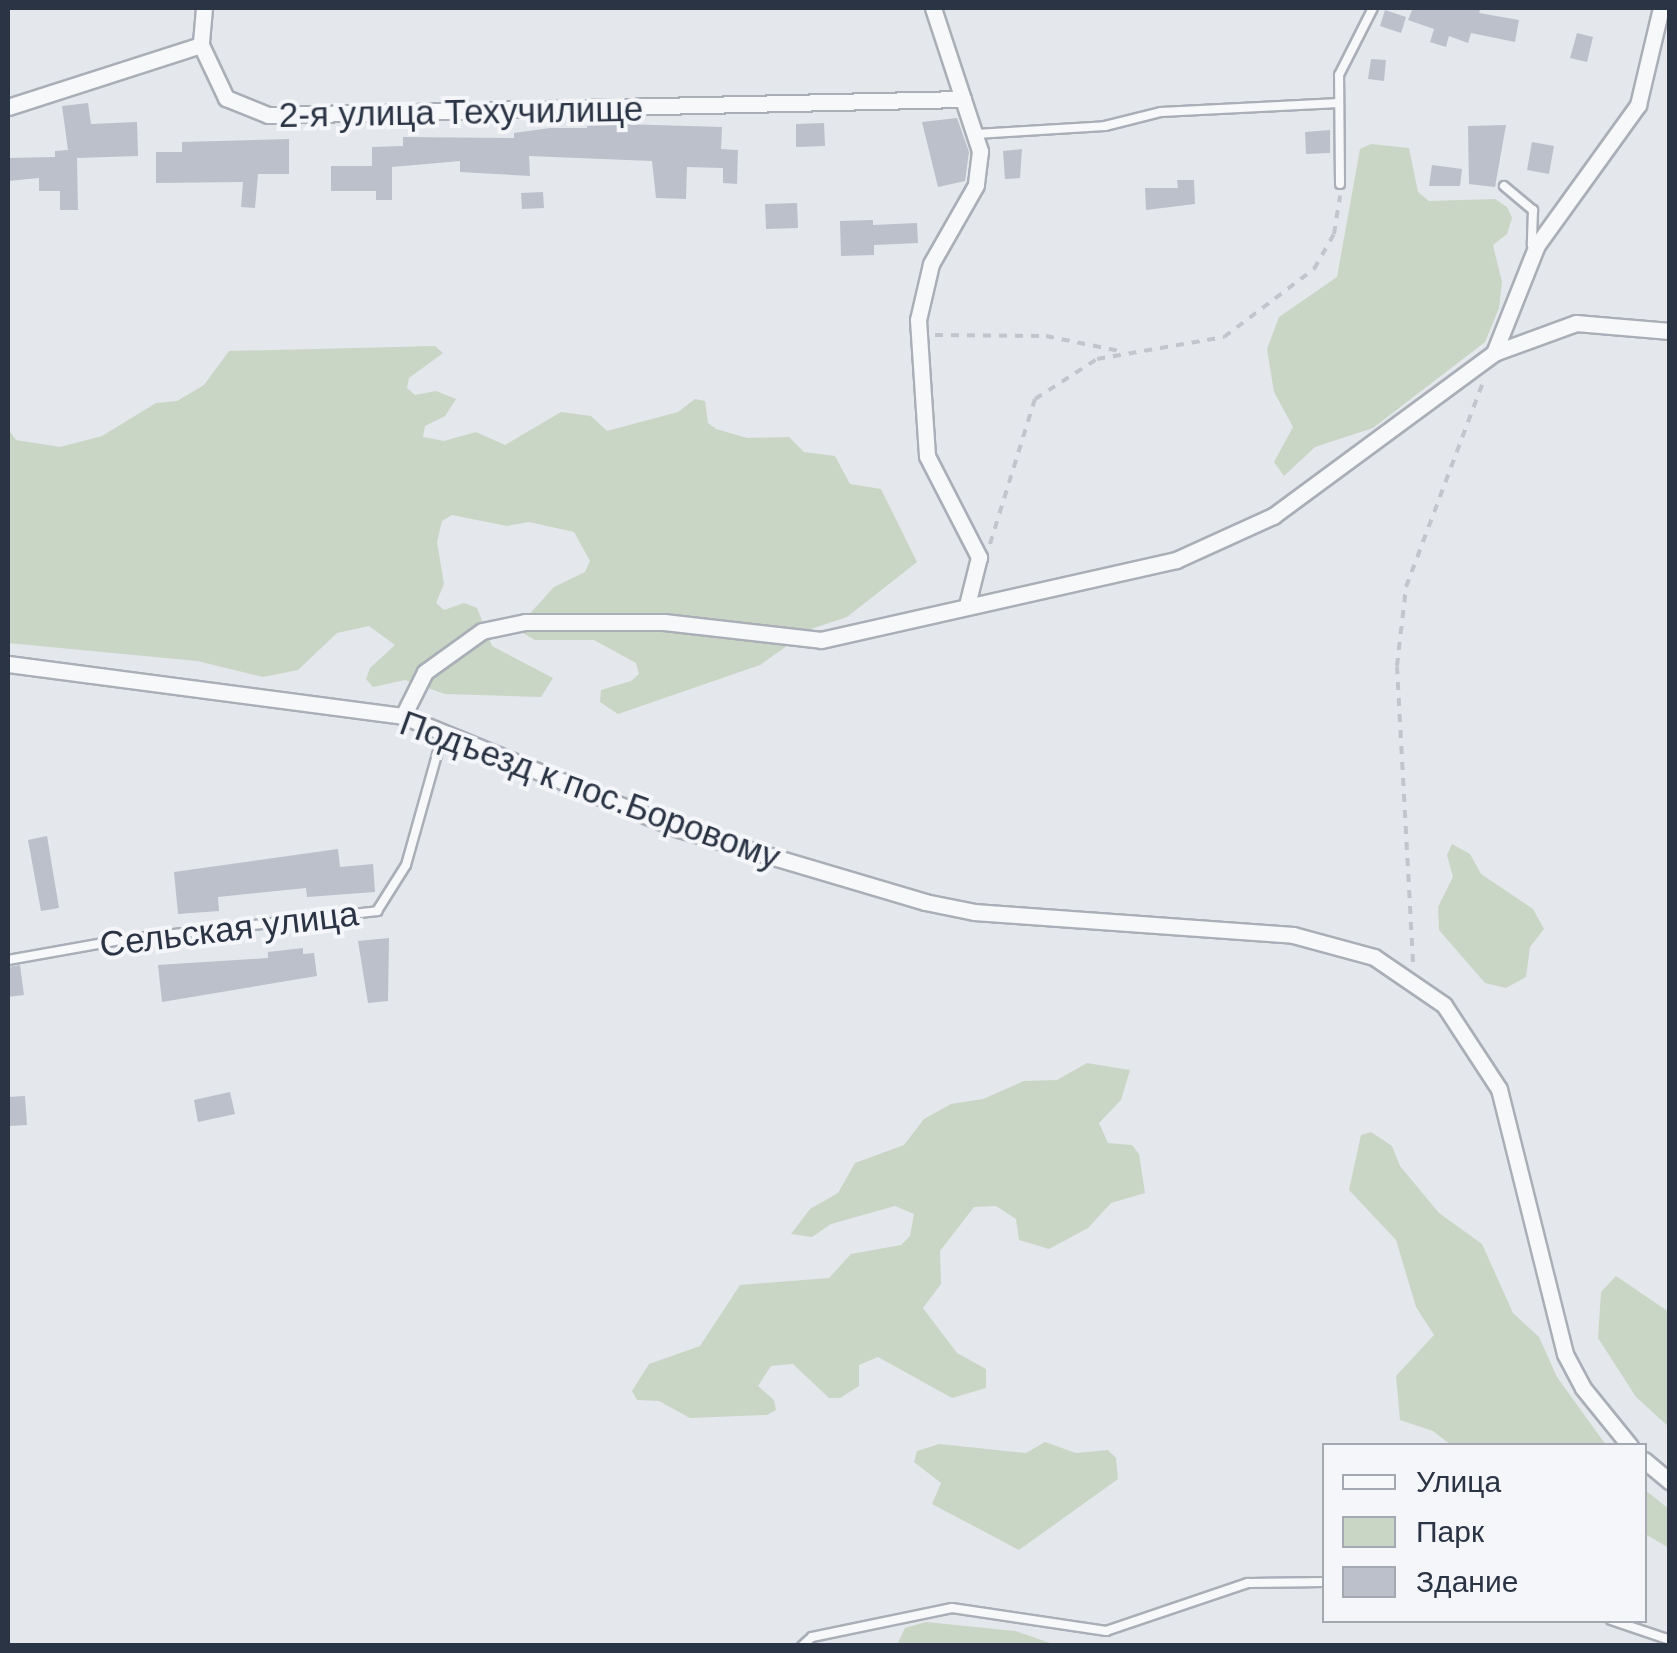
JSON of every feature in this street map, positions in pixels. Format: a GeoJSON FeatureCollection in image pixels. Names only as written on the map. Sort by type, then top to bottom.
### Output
{"type":"FeatureCollection","features":[{"type":"Feature","properties":{"kind":"street"},"geometry":{"type":"LineString","coordinates":[[8,107],[201,45],[204,8]]}},
{"type":"Feature","properties":{"kind":"street"},"geometry":{"type":"LineString","coordinates":[[933,8],[976,134],[976,185],[931,264],[919,336],[927,456],[977,548],[979,572],[967,605]]}},
{"type":"Feature","properties":{"kind":"street"},"geometry":{"type":"LineString","coordinates":[[1494,353],[1530,259],[1638,105],[1662,40],[1661,8]]}},
{"type":"Feature","properties":{"kind":"street","name":"2-я улица Техучилище"},"geometry":{"type":"LineString","coordinates":[[201,45],[226,98],[268,115],[855,106],[962,99]]}},
{"type":"Feature","properties":{"kind":"street"},"geometry":{"type":"LineString","coordinates":[[403,716],[425,672],[482,631],[496,628],[664,622],[820,640],[1176,560],[1224,542],[1298,500],[1494,353],[1576,324],[1670,331]]}},
{"type":"Feature","properties":{"kind":"street","name":"Подъезд к пос.Боровому"},"geometry":{"type":"LineString","coordinates":[[8,664],[403,716],[679,828],[880,891],[974,912],[1293,934],[1374,957],[1416,981],[1444,1004],[1499,1089],[1565,1354],[1583,1388],[1628,1443]]}},
{"type":"Feature","properties":{"kind":"street"},"geometry":{"type":"LineString","coordinates":[[1647,1463],[1670,1482]]}},
{"type":"Feature","properties":{"kind":"lane"},"geometry":{"type":"LineString","coordinates":[[1340,184],[1344,61],[1373,8]]}},
{"type":"Feature","properties":{"kind":"lane"},"geometry":{"type":"LineString","coordinates":[[976,134],[1105,126],[1162,112],[1340,103]]}},
{"type":"Feature","properties":{"kind":"lane"},"geometry":{"type":"LineString","coordinates":[[1504,186],[1533,210],[1530,259]]}},
{"type":"Feature","properties":{"kind":"lane","name":"Сельская улица"},"geometry":{"type":"LineString","coordinates":[[8,960],[120,940],[377,910],[406,865],[444,732]]}},
{"type":"Feature","properties":{"kind":"lane"},"geometry":{"type":"LineString","coordinates":[[802,1646],[812,1637],[952,1608],[1106,1630],[1248,1583],[1322,1582]]}},
{"type":"Feature","properties":{"kind":"lane"},"geometry":{"type":"LineString","coordinates":[[1620,1623],[1670,1640]]}},
{"type":"Feature","properties":{"kind":"path"},"geometry":{"type":"LineString","coordinates":[[979,572],[1006,507],[1030,406],[1080,366],[1123,352],[1224,337],[1259,304],[1301,281],[1334,234],[1340,184]]}},
{"type":"Feature","properties":{"kind":"path"},"geometry":{"type":"LineString","coordinates":[[919,336],[1046,336],[1123,352]]}},
{"type":"Feature","properties":{"kind":"path"},"geometry":{"type":"LineString","coordinates":[[1416,981],[1397,666],[1404,607],[1428,518],[1494,353]]}},
{"type":"Feature","properties":{"kind":"green space"},"geometry":{"type":"Polygon","coordinates":[[[1371,144],[1409,148],[1418,192],[1429,201],[1495,199],[1507,207],[1512,218],[1507,234],[1493,245],[1502,282],[1499,308],[1485,342],[1373,428],[1315,447],[1284,476],[1274,462],[1293,427],[1274,392],[1267,349],[1279,317],[1337,277],[1360,149],[1371,144]]]}},
{"type":"Feature","properties":{"kind":"green space"},"geometry":{"type":"Polygon","coordinates":[[[435,346],[443,353],[409,378],[407,388],[415,395],[436,391],[456,399],[445,416],[425,426],[423,437],[444,441],[476,432],[505,445],[561,412],[591,416],[607,431],[678,412],[695,399],[705,401],[708,423],[716,429],[747,438],[789,437],[804,452],[835,456],[850,484],[881,489],[917,562],[847,617],[811,629],[760,665],[618,714],[600,702],[601,690],[631,681],[639,674],[636,663],[594,640],[535,640],[523,633],[525,619],[554,587],[585,572],[590,561],[574,532],[529,522],[507,526],[452,515],[442,521],[437,542],[444,584],[436,603],[444,610],[464,603],[477,608],[492,646],[553,678],[541,697],[445,694],[405,680],[373,687],[366,679],[370,668],[395,645],[369,626],[337,633],[298,670],[263,677],[197,661],[8,643],[8,429],[16,440],[60,447],[102,436],[156,403],[177,401],[204,385],[229,351],[435,346]]]}},
{"type":"Feature","properties":{"kind":"green space"},"geometry":{"type":"Polygon","coordinates":[[[1452,844],[1470,854],[1481,874],[1533,909],[1544,929],[1530,947],[1526,977],[1506,988],[1485,983],[1439,930],[1438,907],[1453,877],[1447,855],[1452,844]]]}},
{"type":"Feature","properties":{"kind":"green space"},"geometry":{"type":"Polygon","coordinates":[[[1087,1063],[1130,1070],[1121,1100],[1099,1123],[1108,1143],[1132,1145],[1139,1154],[1145,1193],[1111,1203],[1088,1228],[1049,1249],[1019,1240],[1016,1219],[996,1206],[974,1207],[940,1251],[941,1284],[923,1308],[957,1353],[986,1369],[986,1388],[952,1398],[878,1357],[859,1365],[859,1386],[840,1398],[829,1398],[793,1364],[771,1366],[758,1386],[774,1400],[776,1410],[767,1415],[690,1418],[659,1401],[637,1400],[632,1391],[649,1364],[700,1346],[740,1285],[829,1278],[851,1254],[901,1245],[910,1236],[914,1214],[895,1206],[831,1224],[812,1237],[791,1234],[810,1209],[838,1193],[855,1163],[904,1145],[924,1119],[951,1104],[983,1099],[1024,1081],[1057,1080],[1087,1063]]]}},
{"type":"Feature","properties":{"kind":"green space"},"geometry":{"type":"Polygon","coordinates":[[[1371,1132],[1392,1146],[1400,1166],[1439,1213],[1482,1244],[1513,1313],[1539,1337],[1557,1377],[1605,1443],[1448,1443],[1433,1431],[1400,1420],[1396,1376],[1434,1335],[1416,1307],[1396,1240],[1349,1190],[1361,1135],[1371,1132]]]}},
{"type":"Feature","properties":{"kind":"green space"},"geometry":{"type":"Polygon","coordinates":[[[1616,1276],[1669,1312],[1669,1427],[1636,1397],[1598,1338],[1601,1292],[1616,1276]]]}},
{"type":"Feature","properties":{"kind":"green space"},"geometry":{"type":"Polygon","coordinates":[[[1045,1442],[1076,1453],[1108,1450],[1116,1458],[1118,1479],[1019,1550],[932,1504],[941,1483],[914,1462],[917,1451],[939,1444],[1026,1453],[1045,1442]]]}},
{"type":"Feature","properties":{"kind":"green space"},"geometry":{"type":"Polygon","coordinates":[[[1647,1492],[1669,1509],[1669,1548],[1647,1535],[1647,1492]]]}},
{"type":"Feature","properties":{"kind":"green space"},"geometry":{"type":"Polygon","coordinates":[[[926,1622],[1015,1631],[1056,1645],[897,1645],[905,1628],[926,1622]]]}},
{"type":"Feature","properties":{"kind":"building"},"geometry":{"type":"Polygon","coordinates":[[[1413,8],[1481,8],[1479,13],[1519,20],[1515,42],[1471,33],[1468,43],[1449,36],[1446,47],[1430,42],[1434,29],[1408,20],[1413,8]]]}},
{"type":"Feature","properties":{"kind":"building"},"geometry":{"type":"Polygon","coordinates":[[[1385,10],[1406,17],[1401,33],[1380,26],[1385,10]]]}},
{"type":"Feature","properties":{"kind":"building"},"geometry":{"type":"Polygon","coordinates":[[[1577,33],[1593,37],[1587,62],[1570,58],[1577,33]]]}},
{"type":"Feature","properties":{"kind":"building"},"geometry":{"type":"Polygon","coordinates":[[[1371,59],[1386,60],[1384,81],[1368,79],[1371,59]]]}},
{"type":"Feature","properties":{"kind":"building"},"geometry":{"type":"Polygon","coordinates":[[[88,103],[91,124],[137,122],[138,156],[77,158],[78,210],[60,210],[60,191],[39,191],[39,178],[8,181],[8,158],[55,157],[55,151],[68,150],[62,106],[88,103]]]}},
{"type":"Feature","properties":{"kind":"building"},"geometry":{"type":"Polygon","coordinates":[[[957,118],[969,152],[965,181],[938,187],[922,122],[957,118]]]}},
{"type":"Feature","properties":{"kind":"building"},"geometry":{"type":"Polygon","coordinates":[[[587,123],[722,127],[721,149],[738,150],[737,184],[723,183],[723,168],[687,167],[686,199],[656,198],[652,161],[529,156],[530,176],[460,172],[460,161],[392,167],[392,200],[376,200],[376,191],[331,191],[331,166],[372,166],[372,147],[403,146],[403,137],[514,138],[514,133],[550,128],[587,128],[587,123]]]}},
{"type":"Feature","properties":{"kind":"building"},"geometry":{"type":"Polygon","coordinates":[[[824,123],[825,146],[796,147],[796,124],[824,123]]]}},
{"type":"Feature","properties":{"kind":"building"},"geometry":{"type":"Polygon","coordinates":[[[1506,125],[1495,187],[1469,184],[1468,126],[1506,125]]]}},
{"type":"Feature","properties":{"kind":"building"},"geometry":{"type":"Polygon","coordinates":[[[1330,130],[1330,153],[1306,154],[1305,132],[1330,130]]]}},
{"type":"Feature","properties":{"kind":"building"},"geometry":{"type":"Polygon","coordinates":[[[289,139],[289,174],[258,174],[255,208],[241,207],[243,182],[156,183],[156,152],[182,152],[182,142],[289,139]]]}},
{"type":"Feature","properties":{"kind":"building"},"geometry":{"type":"Polygon","coordinates":[[[1532,142],[1554,146],[1549,174],[1527,170],[1532,142]]]}},
{"type":"Feature","properties":{"kind":"building"},"geometry":{"type":"Polygon","coordinates":[[[1022,149],[1020,178],[1005,179],[1003,151],[1022,149]]]}},
{"type":"Feature","properties":{"kind":"building"},"geometry":{"type":"Polygon","coordinates":[[[1432,165],[1462,169],[1460,186],[1429,186],[1432,165]]]}},
{"type":"Feature","properties":{"kind":"building"},"geometry":{"type":"Polygon","coordinates":[[[1177,180],[1194,180],[1195,204],[1146,210],[1145,188],[1178,188],[1177,180]]]}},
{"type":"Feature","properties":{"kind":"building"},"geometry":{"type":"Polygon","coordinates":[[[543,192],[544,208],[522,209],[521,193],[543,192]]]}},
{"type":"Feature","properties":{"kind":"building"},"geometry":{"type":"Polygon","coordinates":[[[797,203],[798,228],[766,229],[765,204],[797,203]]]}},
{"type":"Feature","properties":{"kind":"building"},"geometry":{"type":"Polygon","coordinates":[[[873,220],[873,225],[917,223],[918,243],[874,245],[874,255],[841,256],[840,221],[873,220]]]}},
{"type":"Feature","properties":{"kind":"building"},"geometry":{"type":"Polygon","coordinates":[[[47,836],[59,908],[41,911],[28,840],[47,836]]]}},
{"type":"Feature","properties":{"kind":"building"},"geometry":{"type":"Polygon","coordinates":[[[338,849],[340,867],[373,864],[375,892],[307,897],[306,888],[218,897],[219,911],[178,914],[174,872],[338,849]]]}},
{"type":"Feature","properties":{"kind":"building"},"geometry":{"type":"Polygon","coordinates":[[[389,938],[388,1001],[368,1003],[358,941],[389,938]]]}},
{"type":"Feature","properties":{"kind":"building"},"geometry":{"type":"Polygon","coordinates":[[[303,948],[303,954],[314,953],[317,976],[162,1002],[158,965],[268,958],[268,952],[303,948]]]}},
{"type":"Feature","properties":{"kind":"building"},"geometry":{"type":"Polygon","coordinates":[[[20,965],[24,995],[8,997],[8,967],[20,965]]]}},
{"type":"Feature","properties":{"kind":"building"},"geometry":{"type":"Polygon","coordinates":[[[230,1092],[235,1114],[198,1122],[194,1100],[230,1092]]]}},
{"type":"Feature","properties":{"kind":"building"},"geometry":{"type":"Polygon","coordinates":[[[25,1096],[27,1125],[8,1126],[8,1097],[25,1096]]]}}]}
